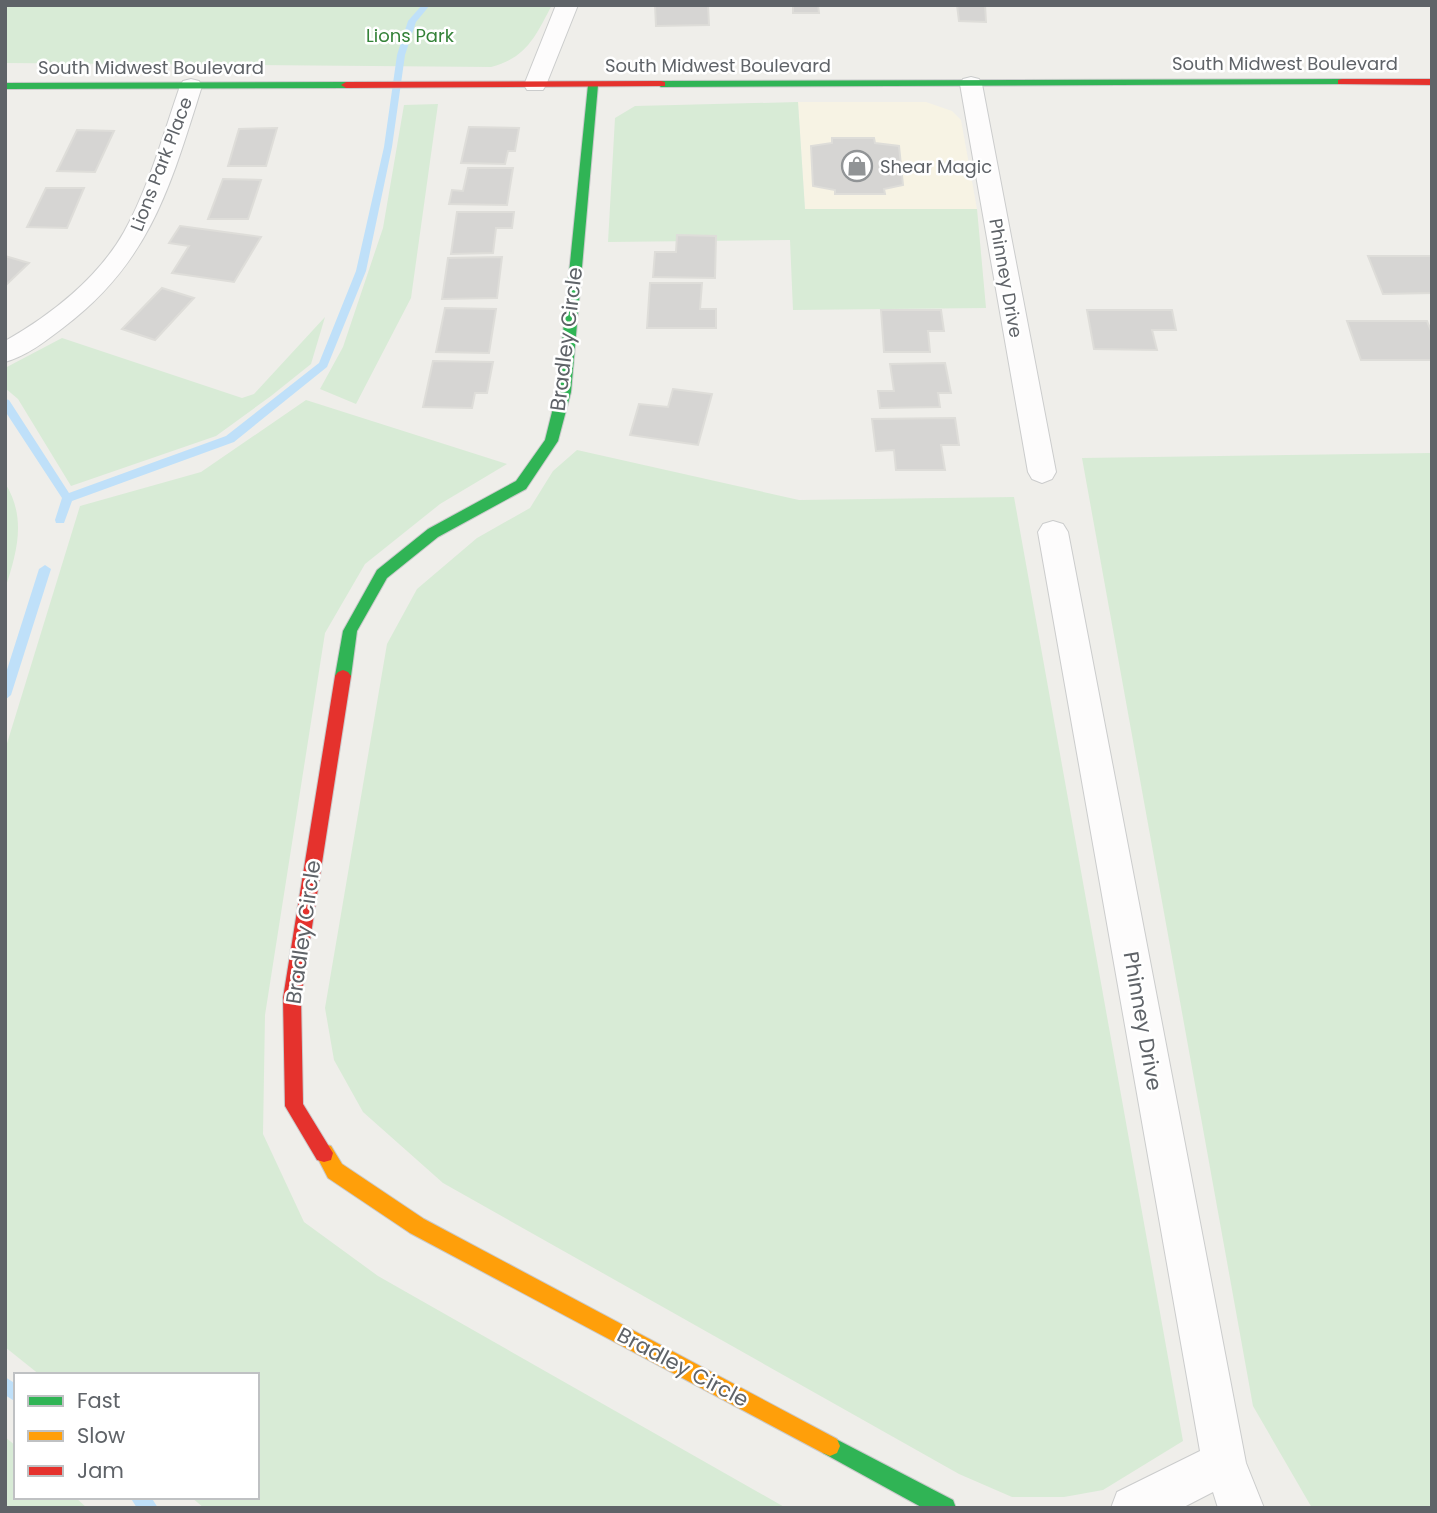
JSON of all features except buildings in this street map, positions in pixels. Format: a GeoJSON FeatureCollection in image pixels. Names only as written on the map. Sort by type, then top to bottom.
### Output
{"type":"FeatureCollection","features":[{"type":"Feature","properties":{"kind":"street"},"geometry":{"type":"LineString","coordinates":[[535,85],[567,5]]}},
{"type":"Feature","properties":{"kind":"street","name":"South Midwest Boulevard"},"geometry":{"type":"LineString","coordinates":[[5,86],[1432,82]]}},
{"type":"Feature","properties":{"kind":"street","name":"Phinney Drive"},"geometry":{"type":"LineString","coordinates":[[971,84],[1042,472]]}},
{"type":"Feature","properties":{"kind":"street","name":"Bradley Circle"},"geometry":{"type":"LineString","coordinates":[[593,85],[564,392],[551,441],[521,485],[433,533],[382,574],[349,631],[292,998],[294,1106],[335,1171],[417,1226],[946,1508]]}},
{"type":"Feature","properties":{"kind":"street","name":"Lions Park Place"},"geometry":{"type":"LineString","coordinates":[[5,353],[55,321],[98,280],[136,233],[191,86]]}},
{"type":"Feature","properties":{"kind":"street","name":"Phinney Drive"},"geometry":{"type":"LineString","coordinates":[[1053,532],[1224,1463],[1241,1508]]}},
{"type":"Feature","properties":{"kind":"street"},"geometry":{"type":"LineString","coordinates":[[1133,1508],[1224,1463]]}},
{"type":"Feature","properties":{"kind":"shaded area"},"geometry":{"type":"Polygon","coordinates":[[[798,102],[926,102],[952,111],[961,120],[977,209],[805,210],[798,102]]]}},
{"type":"Feature","properties":{"kind":"green space","name":"Lions Park"},"geometry":{"type":"Polygon","coordinates":[[[5,5],[552,5],[529,44],[513,58],[491,67],[5,63],[5,5]]]}},
{"type":"Feature","properties":{"kind":"green space"},"geometry":{"type":"Polygon","coordinates":[[[798,102],[805,209],[977,209],[986,308],[793,310],[790,240],[608,242],[615,118],[635,106],[798,102]]]}},
{"type":"Feature","properties":{"kind":"green space"},"geometry":{"type":"Polygon","coordinates":[[[438,104],[411,298],[356,404],[320,389],[343,347],[383,228],[404,105],[438,104]]]}},
{"type":"Feature","properties":{"kind":"green space"},"geometry":{"type":"Polygon","coordinates":[[[325,317],[311,364],[216,436],[71,486],[18,399],[5,388],[5,368],[62,338],[242,398],[254,394],[325,317]]]}},
{"type":"Feature","properties":{"kind":"green space"},"geometry":{"type":"Polygon","coordinates":[[[306,400],[507,464],[440,504],[365,564],[325,633],[265,1015],[263,1134],[304,1222],[378,1276],[786,1508],[204,1508],[193,1499],[259,1499],[259,1373],[38,1373],[5,1347],[5,750],[80,506],[201,472],[306,400]]]}},
{"type":"Feature","properties":{"kind":"green space"},"geometry":{"type":"Polygon","coordinates":[[[577,450],[799,500],[1014,497],[1183,1441],[1103,1490],[1064,1497],[1012,1497],[959,1474],[443,1183],[363,1112],[334,1060],[325,1008],[387,644],[417,589],[477,538],[530,508],[553,471],[577,450]]]}},
{"type":"Feature","properties":{"kind":"green space"},"geometry":{"type":"Polygon","coordinates":[[[1432,453],[1432,1508],[1312,1508],[1253,1406],[1082,458],[1432,453]]]}},
{"type":"Feature","properties":{"kind":"green space"},"geometry":{"type":"Polygon","coordinates":[[[5,483],[16,509],[18,535],[5,589],[5,483]]]}},
{"type":"Feature","properties":{"kind":"green space"},"geometry":{"type":"Polygon","coordinates":[[[5,1437],[14,1444],[14,1499],[77,1499],[87,1508],[5,1508],[5,1437]]]}},
{"type":"Feature","properties":{"kind":"waterway"},"geometry":{"type":"LineString","coordinates":[[67,498],[230,439],[323,365],[361,271],[388,147],[401,55],[412,21],[426,5]]}},
{"type":"Feature","properties":{"kind":"waterway"},"geometry":{"type":"LineString","coordinates":[[5,403],[67,498]]}},
{"type":"Feature","properties":{"kind":"waterway"},"geometry":{"type":"LineString","coordinates":[[60,520],[67,498]]}},
{"type":"Feature","properties":{"kind":"waterway"},"geometry":{"type":"LineString","coordinates":[[5,695],[45,569]]}},
{"type":"Feature","properties":{"kind":"waterway"},"geometry":{"type":"LineString","coordinates":[[5,1385],[14,1392]]}},
{"type":"Feature","properties":{"kind":"waterway"},"geometry":{"type":"LineString","coordinates":[[140,1499],[150,1508]]}},
{"type":"Feature","properties":{"kind":"traffic: fast"},"geometry":{"type":"LineString","coordinates":[[661,84],[1342,82]]}},
{"type":"Feature","properties":{"kind":"traffic: fast"},"geometry":{"type":"LineString","coordinates":[[5,86],[346,85]]}},
{"type":"Feature","properties":{"kind":"traffic: fast"},"geometry":{"type":"LineString","coordinates":[[343,676],[350,631],[382,574],[433,533],[521,485],[551,441],[564,392],[593,85]]}},
{"type":"Feature","properties":{"kind":"traffic: fast"},"geometry":{"type":"LineString","coordinates":[[830,1446],[945,1508]]}},
{"type":"Feature","properties":{"kind":"traffic: slow"},"geometry":{"type":"LineString","coordinates":[[324,1153],[335,1171],[417,1226],[830,1446]]}},
{"type":"Feature","properties":{"kind":"traffic: jam"},"geometry":{"type":"LineString","coordinates":[[1342,82],[1432,82]]}},
{"type":"Feature","properties":{"kind":"traffic: jam"},"geometry":{"type":"LineString","coordinates":[[346,85],[661,84]]}},
{"type":"Feature","properties":{"kind":"traffic: jam"},"geometry":{"type":"LineString","coordinates":[[324,1153],[294,1106],[292,998],[343,676]]}},
{"type":"Feature","properties":{"kind":"place","name":"Shear Magic"},"geometry":{"type":"Point","coordinates":[857,166]}}]}
